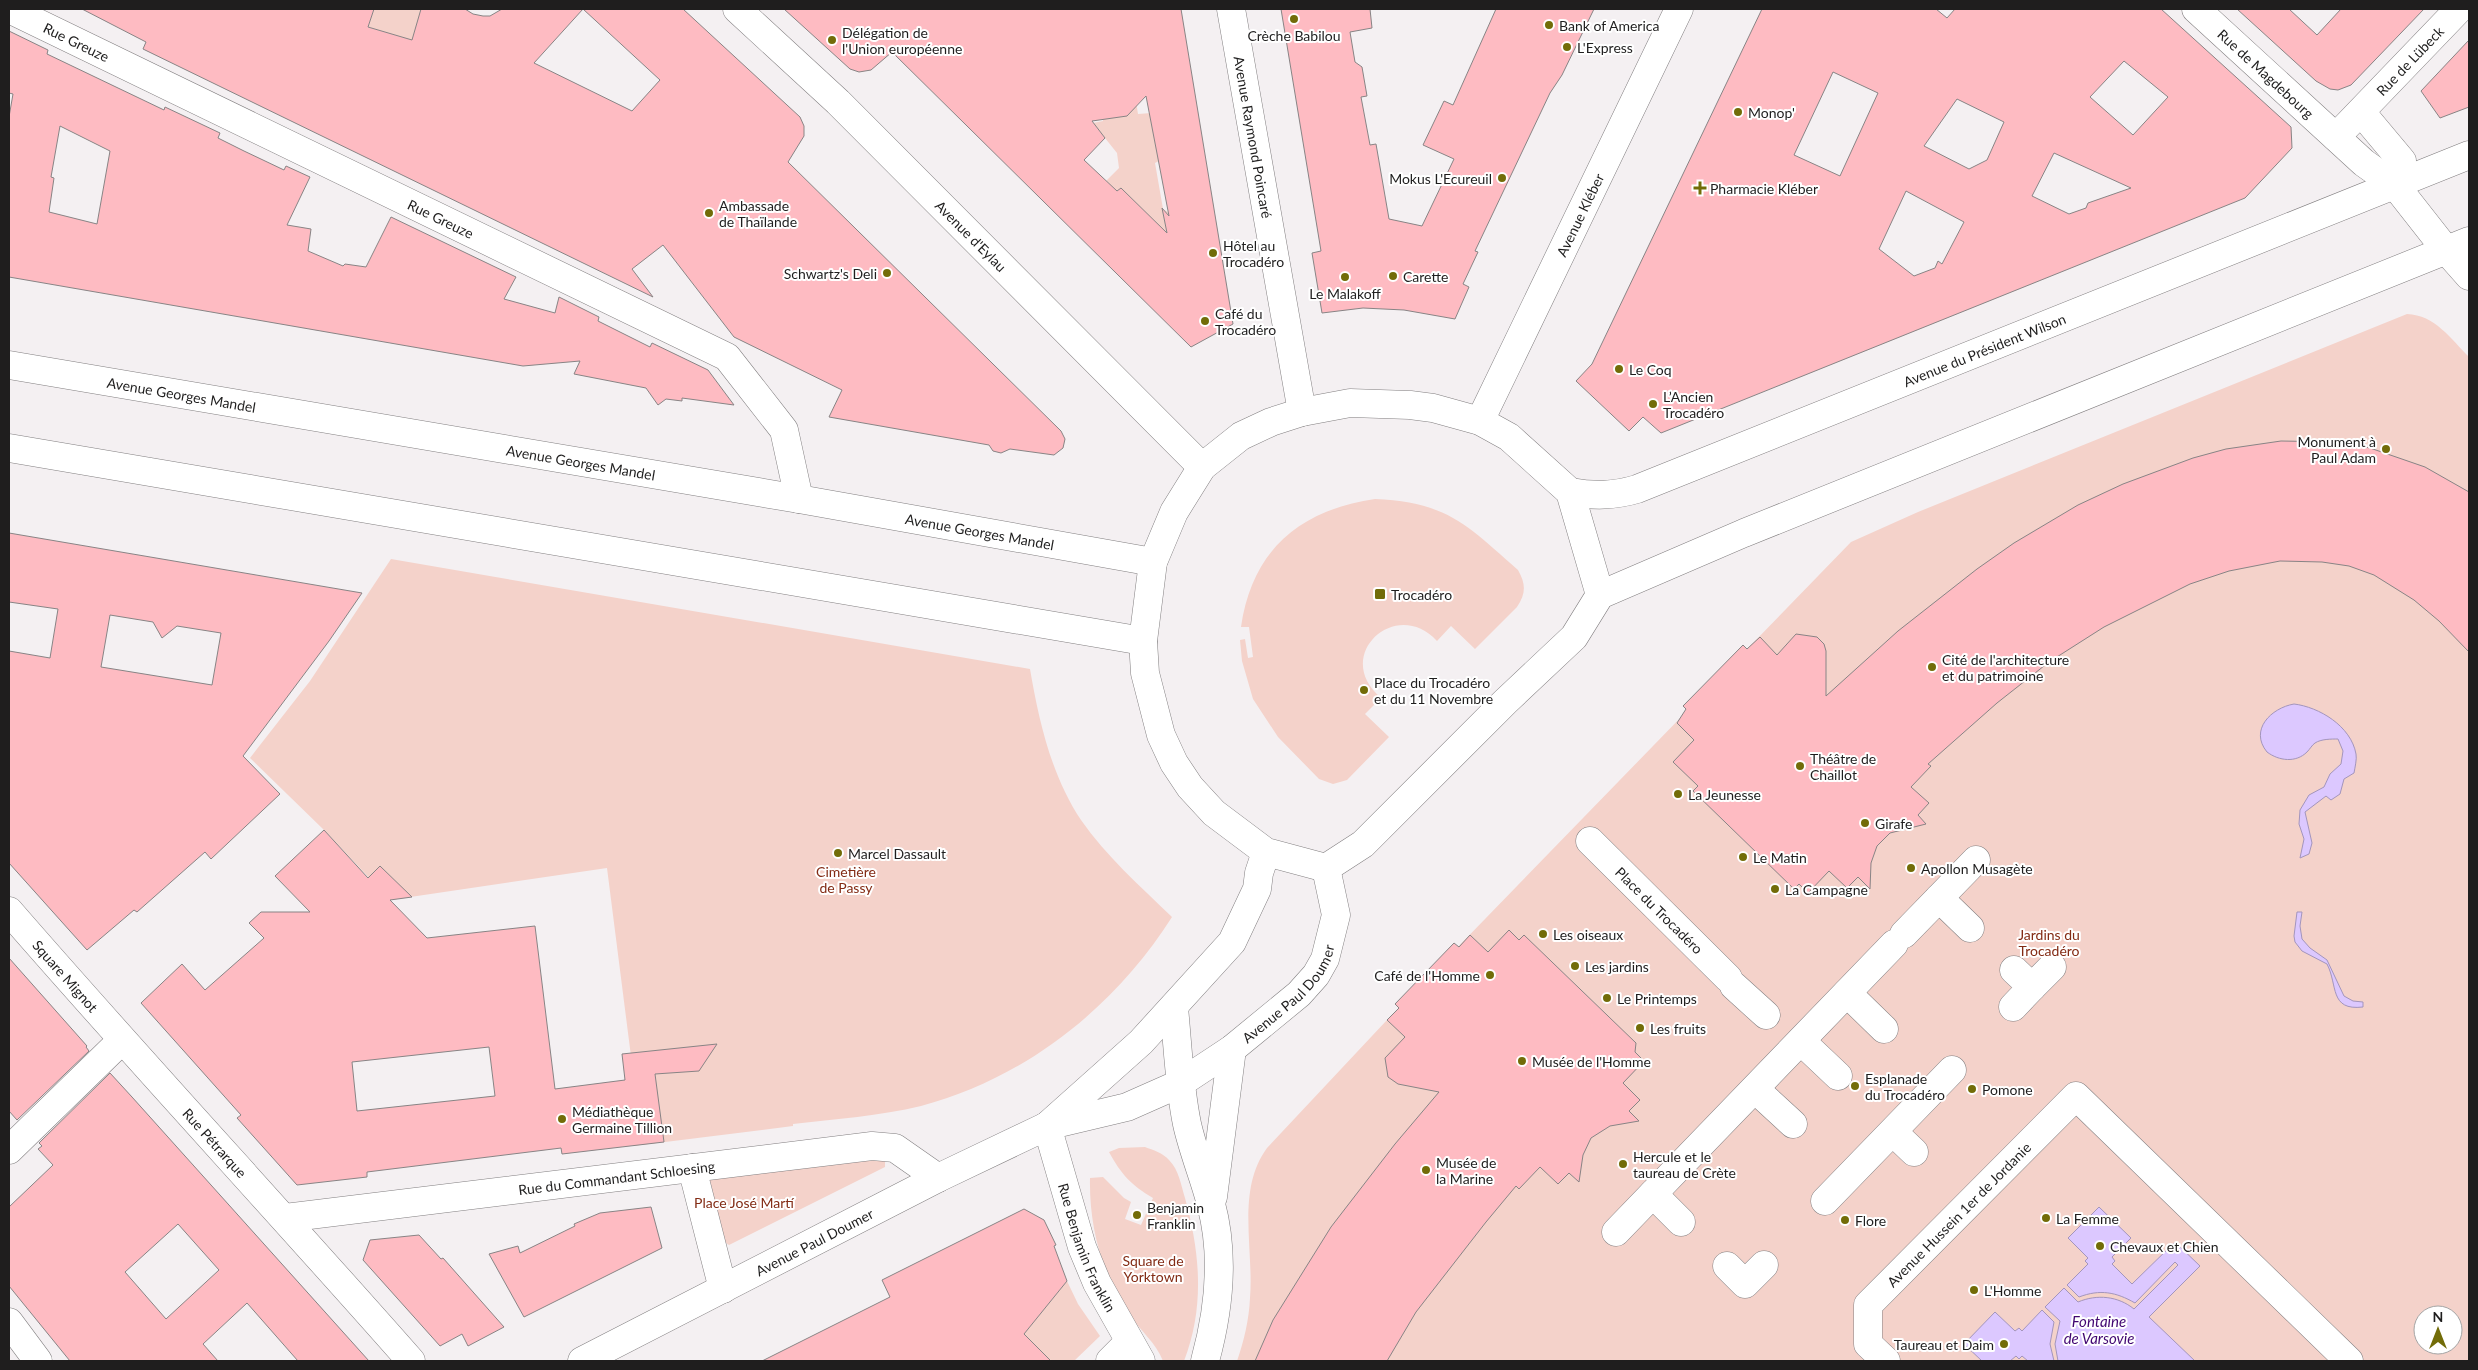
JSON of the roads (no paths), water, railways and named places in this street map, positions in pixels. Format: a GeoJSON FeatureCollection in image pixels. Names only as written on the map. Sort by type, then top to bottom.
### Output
{"type":"FeatureCollection","features":[{"type":"Feature","properties":{"kind":"main road","name":"Rue Greuze"},"geometry":{"type":"LineString","coordinates":[[9,9],[727,357],[784,430],[799,499]]}},
{"type":"Feature","properties":{"kind":"main road","name":"Avenue d'Eylau"},"geometry":{"type":"LineString","coordinates":[[737,9],[838,102],[1202,467]]}},
{"type":"Feature","properties":{"kind":"main road","name":"Avenue Raymond Poincaré"},"geometry":{"type":"LineString","coordinates":[[1231,9],[1302,412]]}},
{"type":"Feature","properties":{"kind":"main road","name":"Avenue Kléber"},"geometry":{"type":"LineString","coordinates":[[1480,421],[1679,9]]}},
{"type":"Feature","properties":{"kind":"main road","name":"Rue de Magdebourg"},"geometry":{"type":"LineString","coordinates":[[2196,9],[2364,163],[2396,185]]}},
{"type":"Feature","properties":{"kind":"main road","name":"Rue de Lübeck"},"geometry":{"type":"LineString","coordinates":[[2362,112],[2459,9]]}},
{"type":"Feature","properties":{"kind":"main road"},"geometry":{"type":"LineString","coordinates":[[2336,137],[2362,112],[2402,161],[2396,185],[2458,246],[2469,276]]}},
{"type":"Feature","properties":{"kind":"main road","name":"Avenue du Président Wilson"},"geometry":{"type":"LineString","coordinates":[[1570,492],[1593,496],[1620,494],[1637,489],[2469,155]]}},
{"type":"Feature","properties":{"kind":"main road"},"geometry":{"type":"LineString","coordinates":[[1600,594],[1570,492],[1509,437],[1480,421],[1434,408],[1387,403],[1350,403],[1302,412],[1271,422],[1241,436],[1202,467],[1174,512],[1153,562],[1143,641],[1145,673],[1161,735],[1174,763],[1190,788],[1214,813],[1266,852],[1326,868],[1363,844],[1574,637],[1600,594],[1663,569],[1744,533],[2458,246]]}},
{"type":"Feature","properties":{"kind":"main road","name":"Avenue Georges Mandel"},"geometry":{"type":"LineString","coordinates":[[9,365],[799,499],[1153,562]]}},
{"type":"Feature","properties":{"kind":"main road"},"geometry":{"type":"LineString","coordinates":[[9,448],[1143,641]]}},
{"type":"Feature","properties":{"kind":"main road","name":"Place du Trocadéro"},"geometry":{"type":"LineString","coordinates":[[1590,841],[1769,1019],[1838,1076]]}},
{"type":"Feature","properties":{"kind":"main road","name":"Avenue Paul Doumer"},"geometry":{"type":"LineString","coordinates":[[1047,1126],[1141,1042],[1174,1008],[1236,935],[1257,889],[1259,873],[1266,852]]}},
{"type":"Feature","properties":{"kind":"main road"},"geometry":{"type":"LineString","coordinates":[[1616,1232],[1976,860]]}},
{"type":"Feature","properties":{"kind":"main road","name":"Avenue Paul Doumer"},"geometry":{"type":"LineString","coordinates":[[582,1361],[938,1178],[1047,1126],[1127,1107],[1179,1084],[1232,1049],[1299,994],[1316,975],[1325,959],[1336,915],[1326,868]]}},
{"type":"Feature","properties":{"kind":"main road"},"geometry":{"type":"LineString","coordinates":[[1939,898],[1970,928]]}},
{"type":"Feature","properties":{"kind":"main road","name":"Square Mignot"},"geometry":{"type":"LineString","coordinates":[[9,912],[122,1041]]}},
{"type":"Feature","properties":{"kind":"main road"},"geometry":{"type":"LineString","coordinates":[[2013,1007],[2023,979],[2052,967]]}},
{"type":"Feature","properties":{"kind":"main road"},"geometry":{"type":"LineString","coordinates":[[1847,994],[1884,1029]]}},
{"type":"Feature","properties":{"kind":"main road"},"geometry":{"type":"LineString","coordinates":[[1174,1008],[1179,1084],[1188,1126],[1212,1206],[1219,1261],[1219,1292],[1214,1328],[1205,1361]]}},
{"type":"Feature","properties":{"kind":"main road"},"geometry":{"type":"LineString","coordinates":[[9,1150],[122,1041]]}},
{"type":"Feature","properties":{"kind":"main road","name":"Rue Pétrarque"},"geometry":{"type":"LineString","coordinates":[[122,1041],[285,1218],[411,1361]]}},
{"type":"Feature","properties":{"kind":"main road"},"geometry":{"type":"LineString","coordinates":[[1212,1206],[1232,1049]]}},
{"type":"Feature","properties":{"kind":"main road"},"geometry":{"type":"LineString","coordinates":[[1825,1201],[1952,1070]]}},
{"type":"Feature","properties":{"kind":"main road"},"geometry":{"type":"LineString","coordinates":[[1755,1088],[1793,1124]]}},
{"type":"Feature","properties":{"kind":"main road","name":"Avenue Hussein 1er de Jordanie"},"geometry":{"type":"LineString","coordinates":[[1877,1352],[1868,1305],[2076,1096],[2349,1361]]}},
{"type":"Feature","properties":{"kind":"main road","name":"Rue Benjamin Franklin"},"geometry":{"type":"LineString","coordinates":[[1047,1126],[1082,1247],[1097,1283],[1135,1352]]}},
{"type":"Feature","properties":{"kind":"main road"},"geometry":{"type":"LineString","coordinates":[[1893,1132],[1914,1152]]}},
{"type":"Feature","properties":{"kind":"main road","name":"Rue du Commandant Schloesing"},"geometry":{"type":"LineString","coordinates":[[285,1218],[872,1146],[895,1148],[938,1178]]}},
{"type":"Feature","properties":{"kind":"main road"},"geometry":{"type":"LineString","coordinates":[[692,1168],[723,1289]]}},
{"type":"Feature","properties":{"kind":"main road"},"geometry":{"type":"LineString","coordinates":[[1653,1194],[1681,1222]]}},
{"type":"Feature","properties":{"kind":"main road"},"geometry":{"type":"LineString","coordinates":[[1727,1266],[1745,1284],[1764,1265]]}},
{"type":"Feature","properties":{"kind":"main road"},"geometry":{"type":"LineString","coordinates":[[9,1322],[38,1361]]}},
{"type":"Feature","properties":{"kind":"main road"},"geometry":{"type":"LineString","coordinates":[[1110,1361],[1135,1352]]}},
{"type":"Feature","properties":{"kind":"water"},"geometry":{"type":"Polygon","coordinates":[[[2294,704],[2314,709],[2341,727],[2353,744],[2356,756],[2354,773],[2344,779],[2340,794],[2331,800],[2326,796],[2305,812],[2312,843],[2309,854],[2300,858],[2304,839],[2299,824],[2300,810],[2309,795],[2324,787],[2330,774],[2341,764],[2343,751],[2338,739],[2335,739],[2317,742],[2303,756],[2293,759],[2282,759],[2267,752],[2260,736],[2265,721],[2278,710],[2294,704]]]}},
{"type":"Feature","properties":{"kind":"water"},"geometry":{"type":"Polygon","coordinates":[[[2297,912],[2302,912],[2300,926],[2302,939],[2310,948],[2327,960],[2344,996],[2353,1001],[2363,1002],[2363,1007],[2352,1007],[2340,1001],[2336,995],[2327,964],[2302,951],[2295,942],[2297,912]]]}},
{"type":"Feature","properties":{"kind":"water","name":"Fontaine de Varsovie"},"geometry":{"type":"Polygon","coordinates":[[[2099,1207],[2131,1238],[2112,1257],[2115,1261],[2112,1264],[2132,1284],[2175,1242],[2200,1266],[2149,1317],[2195,1361],[2058,1361],[2055,1344],[2060,1321],[2045,1307],[2064,1288],[2078,1302],[2100,1297],[2121,1301],[2134,1309],[2178,1265],[2175,1262],[2135,1303],[2121,1296],[2101,1292],[2079,1297],[2067,1285],[2088,1264],[2085,1261],[2088,1258],[2068,1238],[2099,1207]]]}},
{"type":"Feature","properties":{"kind":"water"},"geometry":{"type":"Polygon","coordinates":[[[2042,1310],[2054,1322],[2050,1344],[2054,1361],[2028,1361],[2022,1356],[2019,1359],[2016,1356],[2010,1361],[1982,1361],[1964,1344],[1995,1312],[2015,1331],[2019,1328],[2022,1331],[2042,1310]]]}},
{"type":"Feature","properties":{"kind":"place","name":"Crèche Babilou"},"geometry":{"type":"Point","coordinates":[1294,19]}},
{"type":"Feature","properties":{"kind":"place","name":"Bank of America"},"geometry":{"type":"Point","coordinates":[1549,25]}},
{"type":"Feature","properties":{"kind":"place","name":"Délégation de l'Union européenne"},"geometry":{"type":"Point","coordinates":[832,40]}},
{"type":"Feature","properties":{"kind":"place","name":"L'Express"},"geometry":{"type":"Point","coordinates":[1567,47]}},
{"type":"Feature","properties":{"kind":"place","name":"Monop'"},"geometry":{"type":"Point","coordinates":[1738,112]}},
{"type":"Feature","properties":{"kind":"place","name":"Mokus L'Ecureuil"},"geometry":{"type":"Point","coordinates":[1502,178]}},
{"type":"Feature","properties":{"kind":"place","name":"Pharmacie Kléber"},"geometry":{"type":"Point","coordinates":[1700,188]}},
{"type":"Feature","properties":{"kind":"place","name":"Ambassade de Thaïlande"},"geometry":{"type":"Point","coordinates":[709,213]}},
{"type":"Feature","properties":{"kind":"place","name":"Hôtel au Trocadéro"},"geometry":{"type":"Point","coordinates":[1213,253]}},
{"type":"Feature","properties":{"kind":"place","name":"Schwartz's Deli"},"geometry":{"type":"Point","coordinates":[887,273]}},
{"type":"Feature","properties":{"kind":"place","name":"Carette"},"geometry":{"type":"Point","coordinates":[1393,276]}},
{"type":"Feature","properties":{"kind":"place","name":"Le Malakoff"},"geometry":{"type":"Point","coordinates":[1345,277]}},
{"type":"Feature","properties":{"kind":"place","name":"Café du Trocadéro"},"geometry":{"type":"Point","coordinates":[1205,321]}},
{"type":"Feature","properties":{"kind":"place","name":"Le Coq"},"geometry":{"type":"Point","coordinates":[1619,369]}},
{"type":"Feature","properties":{"kind":"place","name":"L’Ancien Trocadéro"},"geometry":{"type":"Point","coordinates":[1653,404]}},
{"type":"Feature","properties":{"kind":"place","name":"Monument à Paul Adam"},"geometry":{"type":"Point","coordinates":[2386,449]}},
{"type":"Feature","properties":{"kind":"place","name":"Trocadéro"},"geometry":{"type":"Point","coordinates":[1380,594]}},
{"type":"Feature","properties":{"kind":"place","name":"Cité de l'architecture et du patrimoine"},"geometry":{"type":"Point","coordinates":[1932,667]}},
{"type":"Feature","properties":{"kind":"place","name":"Place du Trocadéro et du 11 Novembre"},"geometry":{"type":"Point","coordinates":[1364,690]}},
{"type":"Feature","properties":{"kind":"place","name":"Théâtre de Chaillot"},"geometry":{"type":"Point","coordinates":[1800,766]}},
{"type":"Feature","properties":{"kind":"place","name":"La Jeunesse"},"geometry":{"type":"Point","coordinates":[1678,794]}},
{"type":"Feature","properties":{"kind":"place","name":"Girafe"},"geometry":{"type":"Point","coordinates":[1865,823]}},
{"type":"Feature","properties":{"kind":"place","name":"Marcel Dassault"},"geometry":{"type":"Point","coordinates":[838,853]}},
{"type":"Feature","properties":{"kind":"place","name":"Le Matin"},"geometry":{"type":"Point","coordinates":[1743,857]}},
{"type":"Feature","properties":{"kind":"place","name":"Apollon Musagète"},"geometry":{"type":"Point","coordinates":[1911,868]}},
{"type":"Feature","properties":{"kind":"place","name":"La Campagne"},"geometry":{"type":"Point","coordinates":[1775,889]}},
{"type":"Feature","properties":{"kind":"place","name":"Les oiseaux"},"geometry":{"type":"Point","coordinates":[1543,934]}},
{"type":"Feature","properties":{"kind":"place","name":"Les jardins"},"geometry":{"type":"Point","coordinates":[1575,966]}},
{"type":"Feature","properties":{"kind":"place","name":"Café de l'Homme"},"geometry":{"type":"Point","coordinates":[1490,975]}},
{"type":"Feature","properties":{"kind":"place","name":"Le Printemps"},"geometry":{"type":"Point","coordinates":[1607,998]}},
{"type":"Feature","properties":{"kind":"place","name":"Les fruits"},"geometry":{"type":"Point","coordinates":[1640,1028]}},
{"type":"Feature","properties":{"kind":"place","name":"Musée de l'Homme"},"geometry":{"type":"Point","coordinates":[1522,1061]}},
{"type":"Feature","properties":{"kind":"place","name":"Esplanade du Trocadéro"},"geometry":{"type":"Point","coordinates":[1855,1086]}},
{"type":"Feature","properties":{"kind":"place","name":"Pomone"},"geometry":{"type":"Point","coordinates":[1972,1089]}},
{"type":"Feature","properties":{"kind":"place","name":"Médiathèque Germaine Tillion"},"geometry":{"type":"Point","coordinates":[562,1119]}},
{"type":"Feature","properties":{"kind":"place","name":"Hercule et le taureau de Crète"},"geometry":{"type":"Point","coordinates":[1623,1164]}},
{"type":"Feature","properties":{"kind":"place","name":"Musée de la Marine"},"geometry":{"type":"Point","coordinates":[1426,1170]}},
{"type":"Feature","properties":{"kind":"place","name":"Benjamin Franklin"},"geometry":{"type":"Point","coordinates":[1137,1215]}},
{"type":"Feature","properties":{"kind":"place","name":"La Femme"},"geometry":{"type":"Point","coordinates":[2046,1218]}},
{"type":"Feature","properties":{"kind":"place","name":"Flore"},"geometry":{"type":"Point","coordinates":[1845,1220]}},
{"type":"Feature","properties":{"kind":"place","name":"Chevaux et Chien"},"geometry":{"type":"Point","coordinates":[2100,1246]}},
{"type":"Feature","properties":{"kind":"place","name":"L'Homme"},"geometry":{"type":"Point","coordinates":[1974,1290]}},
{"type":"Feature","properties":{"kind":"place","name":"Taureau et Daim"},"geometry":{"type":"Point","coordinates":[2004,1344]}},
{"type":"Feature","properties":{"kind":"park label","name":"Cimetière de Passy"},"geometry":{"type":"Point","coordinates":[846,880]}},
{"type":"Feature","properties":{"kind":"park label","name":"Jardins du Trocadéro"},"geometry":{"type":"Point","coordinates":[2049,942]}},
{"type":"Feature","properties":{"kind":"park label","name":"Place José Martí"},"geometry":{"type":"Point","coordinates":[744,1202]}},
{"type":"Feature","properties":{"kind":"park label","name":"Square de Yorktown"},"geometry":{"type":"Point","coordinates":[1153,1268]}}]}
